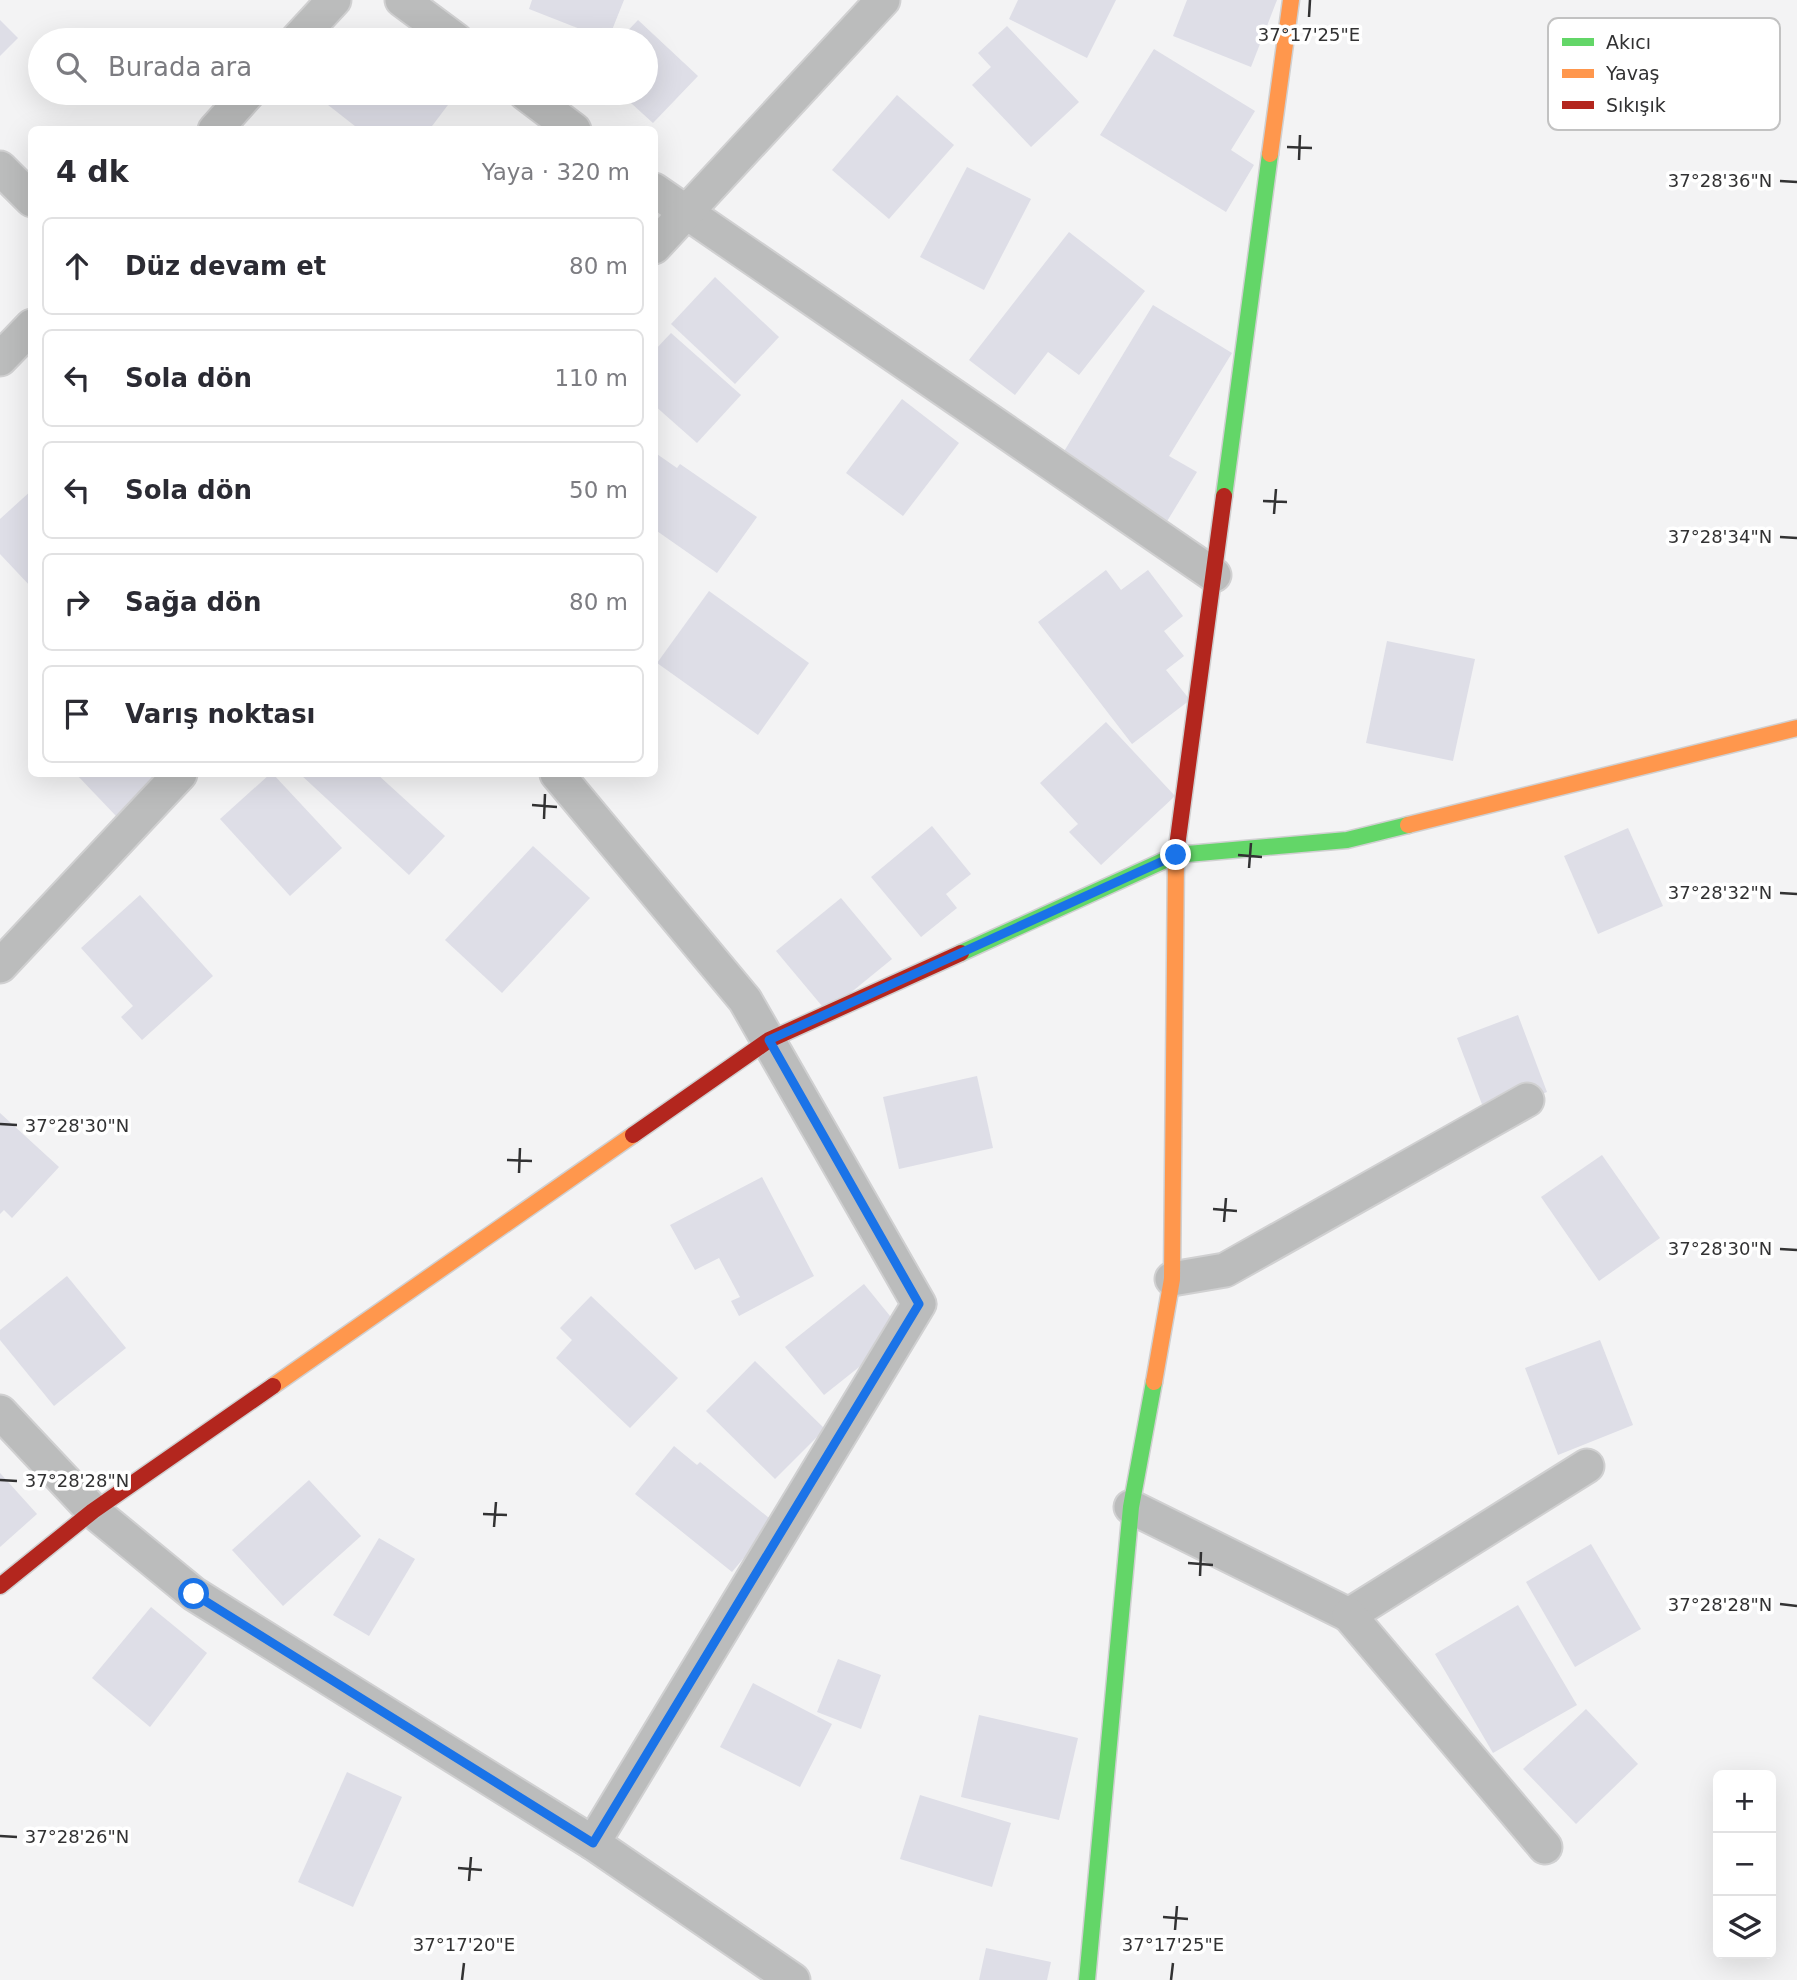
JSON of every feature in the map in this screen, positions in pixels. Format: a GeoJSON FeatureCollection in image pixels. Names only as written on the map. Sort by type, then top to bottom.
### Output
{"type":"FeatureCollection","features":[{"type":"Feature","properties":{"kind":"street"},"geometry":{"type":"LineString","coordinates":[[308,28],[334,0]]}},
{"type":"Feature","properties":{"kind":"street"},"geometry":{"type":"LineString","coordinates":[[402,0],[440,28]]}},
{"type":"Feature","properties":{"kind":"street"},"geometry":{"type":"LineString","coordinates":[[658,242],[883,0]]}},
{"type":"Feature","properties":{"kind":"street"},"geometry":{"type":"LineString","coordinates":[[1087,1980],[1130,1507],[1172,1279],[1176,855],[1291,0]]}},
{"type":"Feature","properties":{"kind":"street"},"geometry":{"type":"LineString","coordinates":[[219,126],[237,105]]}},
{"type":"Feature","properties":{"kind":"street"},"geometry":{"type":"LineString","coordinates":[[541,105],[569,126]]}},
{"type":"Feature","properties":{"kind":"street"},"geometry":{"type":"LineString","coordinates":[[0,167],[28,196]]}},
{"type":"Feature","properties":{"kind":"street"},"geometry":{"type":"LineString","coordinates":[[658,193],[1214,575]]}},
{"type":"Feature","properties":{"kind":"street"},"geometry":{"type":"LineString","coordinates":[[0,359],[28,330]]}},
{"type":"Feature","properties":{"kind":"street"},"geometry":{"type":"LineString","coordinates":[[0,1586],[93,1511],[769,1040],[1176,855],[1347,840],[1797,729]]}},
{"type":"Feature","properties":{"kind":"street"},"geometry":{"type":"LineString","coordinates":[[0,966],[177,777]]}},
{"type":"Feature","properties":{"kind":"street"},"geometry":{"type":"LineString","coordinates":[[559,777],[745,1000],[919,1304],[593,1843]]}},
{"type":"Feature","properties":{"kind":"street"},"geometry":{"type":"LineString","coordinates":[[1172,1279],[1225,1270],[1527,1100]]}},
{"type":"Feature","properties":{"kind":"street"},"geometry":{"type":"LineString","coordinates":[[0,1412],[93,1511],[194,1594],[593,1843],[793,1980]]}},
{"type":"Feature","properties":{"kind":"street"},"geometry":{"type":"LineString","coordinates":[[1349,1615],[1587,1466]]}},
{"type":"Feature","properties":{"kind":"street"},"geometry":{"type":"LineString","coordinates":[[1130,1507],[1349,1615],[1545,1847]]}},
{"type":"Feature","properties":{"kind":"building"},"geometry":{"type":"Polygon","coordinates":[[[532,0],[624,0],[613,28],[577,28],[529,9],[532,0]]]}},
{"type":"Feature","properties":{"kind":"building"},"geometry":{"type":"Polygon","coordinates":[[[1018,0],[1116,0],[1087,58],[1009,19],[1018,0]]]}},
{"type":"Feature","properties":{"kind":"building"},"geometry":{"type":"Polygon","coordinates":[[[1187,0],[1277,0],[1251,67],[1173,36],[1187,0]]]}},
{"type":"Feature","properties":{"kind":"building"},"geometry":{"type":"Polygon","coordinates":[[[0,20],[18,38],[0,56],[0,20]]]}},
{"type":"Feature","properties":{"kind":"building"},"geometry":{"type":"Polygon","coordinates":[[[638,20],[647,28],[630,28],[638,20]]]}},
{"type":"Feature","properties":{"kind":"building"},"geometry":{"type":"Polygon","coordinates":[[[1007,26],[1079,102],[1031,147],[972,85],[991,67],[978,53],[1007,26]]]}},
{"type":"Feature","properties":{"kind":"building"},"geometry":{"type":"Polygon","coordinates":[[[658,39],[698,76],[653,123],[633,105],[658,105],[658,39]]]}},
{"type":"Feature","properties":{"kind":"building"},"geometry":{"type":"Polygon","coordinates":[[[1154,49],[1255,111],[1231,150],[1254,165],[1226,212],[1100,135],[1154,49]]]}},
{"type":"Feature","properties":{"kind":"building"},"geometry":{"type":"Polygon","coordinates":[[[897,95],[954,145],[889,219],[832,170],[897,95]]]}},
{"type":"Feature","properties":{"kind":"building"},"geometry":{"type":"Polygon","coordinates":[[[328,105],[448,105],[432,126],[355,126],[328,105]]]}},
{"type":"Feature","properties":{"kind":"building"},"geometry":{"type":"Polygon","coordinates":[[[967,167],[1031,199],[984,290],[920,257],[967,167]]]}},
{"type":"Feature","properties":{"kind":"building"},"geometry":{"type":"Polygon","coordinates":[[[1069,232],[1145,291],[1079,375],[1048,352],[1015,395],[969,360],[1069,232]]]}},
{"type":"Feature","properties":{"kind":"building"},"geometry":{"type":"Polygon","coordinates":[[[715,277],[779,337],[735,384],[671,324],[715,277]]]}},
{"type":"Feature","properties":{"kind":"building"},"geometry":{"type":"Polygon","coordinates":[[[1153,305],[1232,353],[1169,456],[1197,472],[1166,523],[1060,458],[1153,305]]]}},
{"type":"Feature","properties":{"kind":"building"},"geometry":{"type":"Polygon","coordinates":[[[671,333],[741,395],[697,443],[658,409],[658,347],[671,333]]]}},
{"type":"Feature","properties":{"kind":"building"},"geometry":{"type":"Polygon","coordinates":[[[902,399],[959,443],[903,516],[846,473],[902,399]]]}},
{"type":"Feature","properties":{"kind":"building"},"geometry":{"type":"Polygon","coordinates":[[[658,455],[677,468],[680,464],[757,517],[717,573],[658,532],[658,455]]]}},
{"type":"Feature","properties":{"kind":"building"},"geometry":{"type":"Polygon","coordinates":[[[28,494],[28,584],[0,554],[0,519],[28,494]]]}},
{"type":"Feature","properties":{"kind":"building"},"geometry":{"type":"Polygon","coordinates":[[[1106,570],[1121,590],[1148,570],[1183,616],[1164,631],[1184,656],[1166,670],[1190,700],[1132,744],[1038,622],[1106,570]]]}},
{"type":"Feature","properties":{"kind":"building"},"geometry":{"type":"Polygon","coordinates":[[[709,591],[809,663],[758,735],[658,662],[709,591]]]}},
{"type":"Feature","properties":{"kind":"building"},"geometry":{"type":"Polygon","coordinates":[[[1387,641],[1475,659],[1453,761],[1366,743],[1387,641]]]}},
{"type":"Feature","properties":{"kind":"building"},"geometry":{"type":"Polygon","coordinates":[[[1106,722],[1175,796],[1101,865],[1069,832],[1078,824],[1040,783],[1106,722]]]}},
{"type":"Feature","properties":{"kind":"building"},"geometry":{"type":"Polygon","coordinates":[[[79,777],[161,777],[117,817],[79,777]]]}},
{"type":"Feature","properties":{"kind":"building"},"geometry":{"type":"Polygon","coordinates":[[[267,777],[276,777],[342,848],[290,896],[220,819],[267,777]]]}},
{"type":"Feature","properties":{"kind":"building"},"geometry":{"type":"Polygon","coordinates":[[[303,777],[380,777],[445,836],[409,875],[303,777]]]}},
{"type":"Feature","properties":{"kind":"building"},"geometry":{"type":"Polygon","coordinates":[[[932,826],[971,874],[946,894],[957,908],[921,937],[871,877],[932,826]]]}},
{"type":"Feature","properties":{"kind":"building"},"geometry":{"type":"Polygon","coordinates":[[[1628,828],[1663,906],[1598,934],[1564,856],[1628,828]]]}},
{"type":"Feature","properties":{"kind":"building"},"geometry":{"type":"Polygon","coordinates":[[[533,846],[590,898],[502,993],[445,940],[533,846]]]}},
{"type":"Feature","properties":{"kind":"building"},"geometry":{"type":"Polygon","coordinates":[[[140,895],[213,976],[142,1040],[121,1017],[133,1006],[81,948],[140,895]]]}},
{"type":"Feature","properties":{"kind":"building"},"geometry":{"type":"Polygon","coordinates":[[[841,898],[892,959],[827,1012],[776,951],[841,898]]]}},
{"type":"Feature","properties":{"kind":"building"},"geometry":{"type":"Polygon","coordinates":[[[1518,1015],[1547,1092],[1486,1115],[1457,1038],[1518,1015]]]}},
{"type":"Feature","properties":{"kind":"building"},"geometry":{"type":"Polygon","coordinates":[[[977,1076],[993,1148],[899,1169],[883,1097],[977,1076]]]}},
{"type":"Feature","properties":{"kind":"building"},"geometry":{"type":"Polygon","coordinates":[[[0,1113],[59,1167],[12,1218],[4,1210],[0,1214],[0,1113]]]}},
{"type":"Feature","properties":{"kind":"building"},"geometry":{"type":"Polygon","coordinates":[[[1602,1155],[1660,1238],[1599,1281],[1541,1197],[1602,1155]]]}},
{"type":"Feature","properties":{"kind":"building"},"geometry":{"type":"Polygon","coordinates":[[[762,1177],[814,1276],[739,1316],[731,1301],[740,1297],[719,1258],[695,1270],[670,1225],[762,1177]]]}},
{"type":"Feature","properties":{"kind":"building"},"geometry":{"type":"Polygon","coordinates":[[[67,1276],[126,1348],[54,1406],[0,1340],[0,1330],[67,1276]]]}},
{"type":"Feature","properties":{"kind":"building"},"geometry":{"type":"Polygon","coordinates":[[[864,1284],[903,1332],[824,1395],[785,1347],[864,1284]]]}},
{"type":"Feature","properties":{"kind":"building"},"geometry":{"type":"Polygon","coordinates":[[[591,1296],[678,1378],[630,1428],[556,1358],[572,1340],[560,1328],[591,1296]]]}},
{"type":"Feature","properties":{"kind":"building"},"geometry":{"type":"Polygon","coordinates":[[[1600,1340],[1633,1425],[1558,1455],[1525,1368],[1600,1340]]]}},
{"type":"Feature","properties":{"kind":"building"},"geometry":{"type":"Polygon","coordinates":[[[755,1361],[825,1429],[775,1479],[706,1411],[755,1361]]]}},
{"type":"Feature","properties":{"kind":"building"},"geometry":{"type":"Polygon","coordinates":[[[674,1446],[697,1465],[700,1462],[774,1522],[732,1572],[635,1494],[674,1446]]]}},
{"type":"Feature","properties":{"kind":"building"},"geometry":{"type":"Polygon","coordinates":[[[0,1473],[37,1514],[0,1547],[0,1473]]]}},
{"type":"Feature","properties":{"kind":"building"},"geometry":{"type":"Polygon","coordinates":[[[309,1480],[361,1536],[283,1606],[232,1550],[309,1480]]]}},
{"type":"Feature","properties":{"kind":"building"},"geometry":{"type":"Polygon","coordinates":[[[379,1538],[415,1559],[369,1636],[333,1615],[379,1538]]]}},
{"type":"Feature","properties":{"kind":"building"},"geometry":{"type":"Polygon","coordinates":[[[1591,1544],[1641,1629],[1575,1667],[1526,1582],[1591,1544]]]}},
{"type":"Feature","properties":{"kind":"building"},"geometry":{"type":"Polygon","coordinates":[[[1518,1605],[1577,1705],[1493,1753],[1435,1654],[1518,1605]]]}},
{"type":"Feature","properties":{"kind":"building"},"geometry":{"type":"Polygon","coordinates":[[[151,1607],[207,1653],[150,1727],[92,1678],[151,1607]]]}},
{"type":"Feature","properties":{"kind":"building"},"geometry":{"type":"Polygon","coordinates":[[[838,1659],[881,1675],[861,1729],[817,1712],[838,1659]]]}},
{"type":"Feature","properties":{"kind":"building"},"geometry":{"type":"Polygon","coordinates":[[[753,1683],[832,1724],[800,1787],[720,1747],[753,1683]]]}},
{"type":"Feature","properties":{"kind":"building"},"geometry":{"type":"Polygon","coordinates":[[[1586,1709],[1638,1764],[1576,1824],[1523,1769],[1586,1709]]]}},
{"type":"Feature","properties":{"kind":"building"},"geometry":{"type":"Polygon","coordinates":[[[979,1715],[1078,1738],[1059,1820],[961,1797],[979,1715]]]}},
{"type":"Feature","properties":{"kind":"building"},"geometry":{"type":"Polygon","coordinates":[[[347,1772],[402,1797],[353,1907],[298,1882],[347,1772]]]}},
{"type":"Feature","properties":{"kind":"building"},"geometry":{"type":"Polygon","coordinates":[[[920,1795],[1011,1823],[992,1887],[900,1859],[920,1795]]]}},
{"type":"Feature","properties":{"kind":"building"},"geometry":{"type":"Polygon","coordinates":[[[986,1948],[1051,1962],[1047,1980],[979,1980],[986,1948]]]}},
{"type":"Feature","properties":{"kind":"traffic: fast"},"geometry":{"type":"LineString","coordinates":[[1224,496],[1270,154]]}},
{"type":"Feature","properties":{"kind":"traffic: fast"},"geometry":{"type":"LineString","coordinates":[[961,953],[1176,855],[1347,840],[1408,825]]}},
{"type":"Feature","properties":{"kind":"traffic: fast"},"geometry":{"type":"LineString","coordinates":[[1087,1980],[1131,1507],[1154,1382]]}},
{"type":"Feature","properties":{"kind":"traffic: slow"},"geometry":{"type":"LineString","coordinates":[[1270,154],[1291,0]]}},
{"type":"Feature","properties":{"kind":"traffic: slow"},"geometry":{"type":"LineString","coordinates":[[1408,825],[1797,728]]}},
{"type":"Feature","properties":{"kind":"traffic: slow"},"geometry":{"type":"LineString","coordinates":[[1154,1382],[1172,1279],[1176,854]]}},
{"type":"Feature","properties":{"kind":"traffic: slow"},"geometry":{"type":"LineString","coordinates":[[273,1386],[633,1135]]}},
{"type":"Feature","properties":{"kind":"traffic: jam"},"geometry":{"type":"LineString","coordinates":[[1176,854],[1224,496]]}},
{"type":"Feature","properties":{"kind":"traffic: jam"},"geometry":{"type":"LineString","coordinates":[[633,1135],[769,1040],[961,953]]}},
{"type":"Feature","properties":{"kind":"traffic: jam"},"geometry":{"type":"LineString","coordinates":[[0,1586],[93,1511],[273,1386]]}},
{"type":"Feature","properties":{"kind":"route"},"geometry":{"type":"LineString","coordinates":[[194,1594],[593,1843],[919,1304],[769,1040],[1176,855]]}}]}
